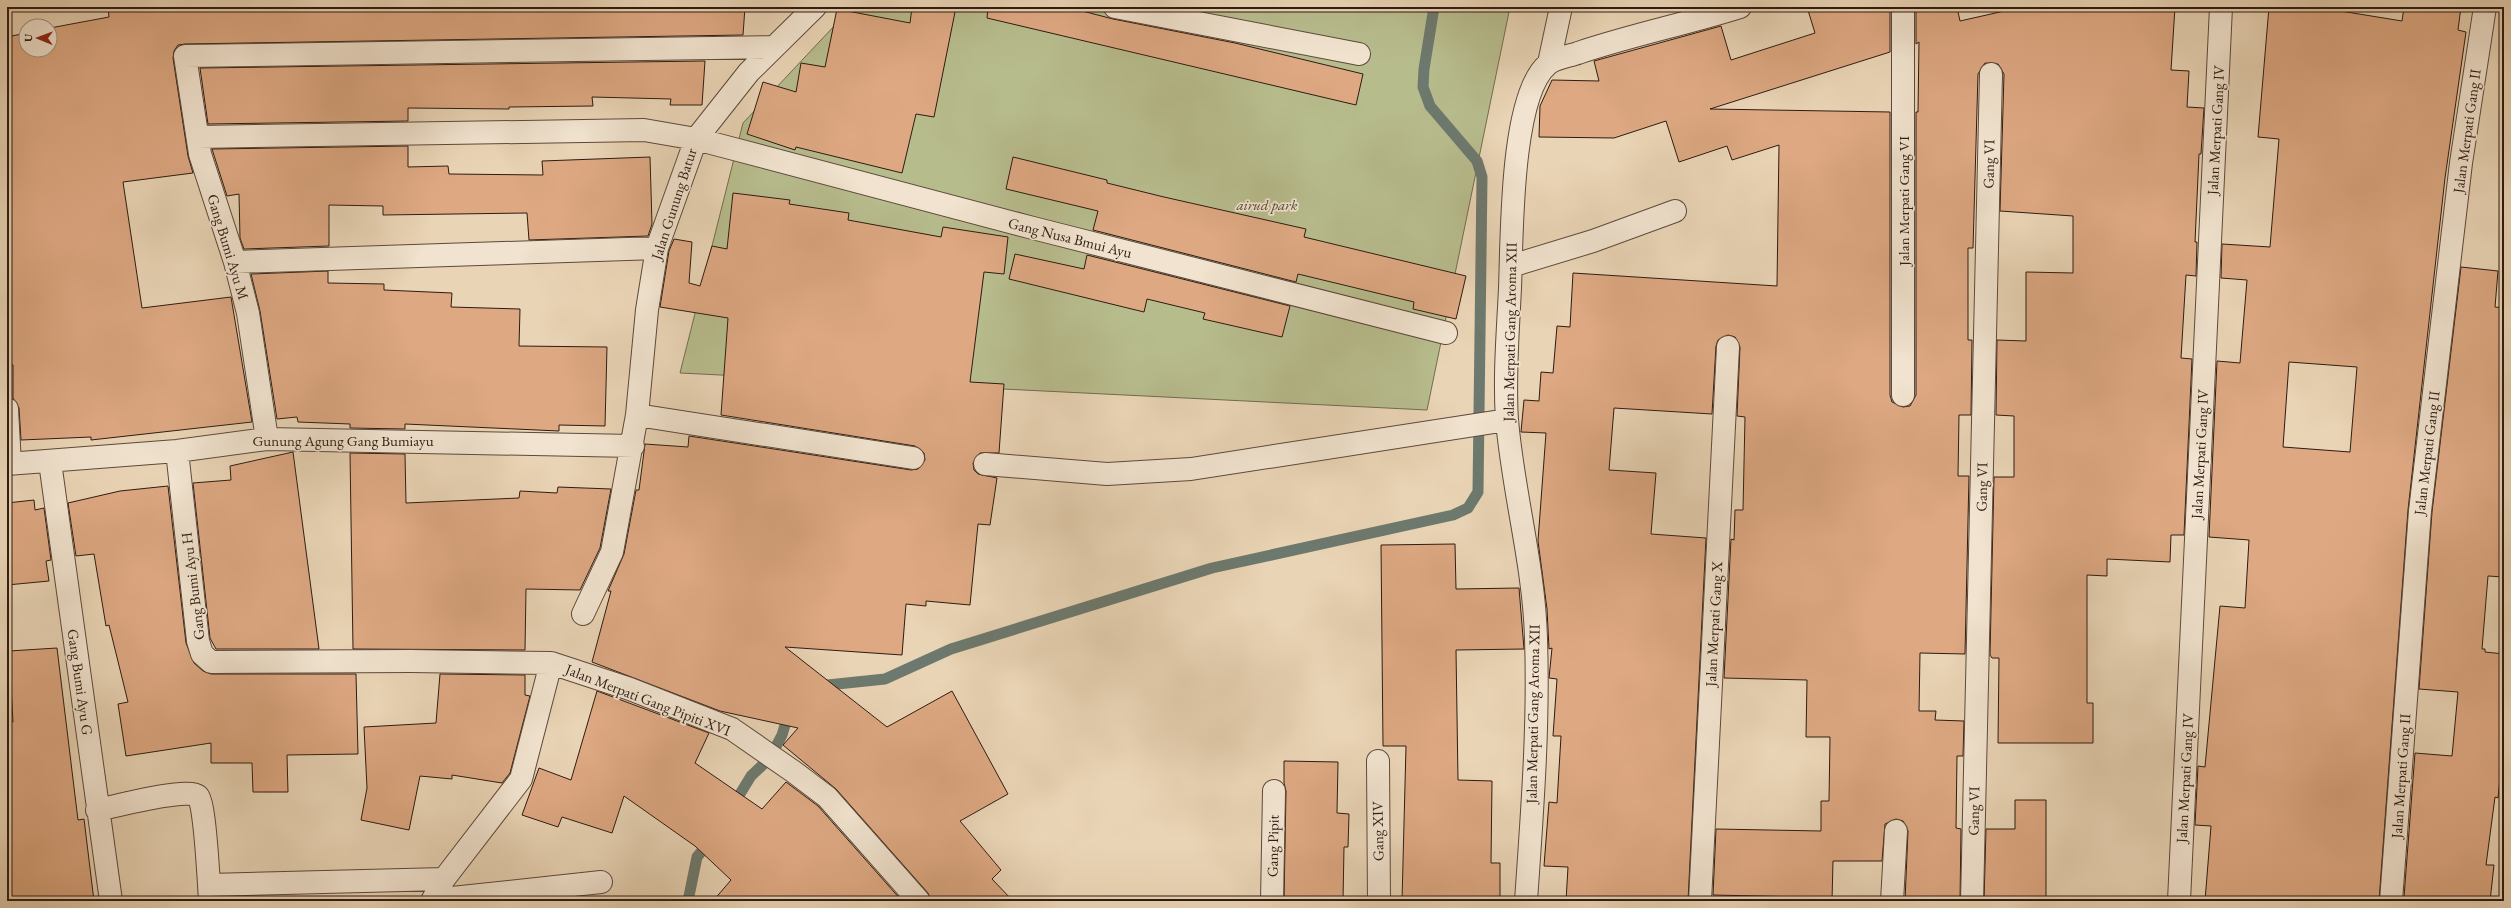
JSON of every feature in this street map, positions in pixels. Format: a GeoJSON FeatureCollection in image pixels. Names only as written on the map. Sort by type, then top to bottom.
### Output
{"type":"FeatureCollection","features":[{"type":"Feature","properties":{"kind":"street","name":"Jalan Gunung Batur"},"geometry":{"type":"LineString","coordinates":[[583,614],[612,552],[633,446],[646,310],[657,248],[696,139],[749,72],[816,7]]}},
{"type":"Feature","properties":{"kind":"street"},"geometry":{"type":"LineString","coordinates":[[1115,7],[1358,54]]}},
{"type":"Feature","properties":{"kind":"street"},"geometry":{"type":"LineString","coordinates":[[1549,63],[1561,7]]}},
{"type":"Feature","properties":{"kind":"street"},"geometry":{"type":"LineString","coordinates":[[1549,63],[1689,15],[1740,7]]}},
{"type":"Feature","properties":{"kind":"street","name":"Jalan Merpati Gang VI"},"geometry":{"type":"LineString","coordinates":[[1903,7],[1903,395]]}},
{"type":"Feature","properties":{"kind":"street","name":"Jalan Merpati Gang IV"},"geometry":{"type":"LineString","coordinates":[[2179,901],[2222,7]]}},
{"type":"Feature","properties":{"kind":"street","name":"Jalan Merpati Gang II"},"geometry":{"type":"LineString","coordinates":[[2391,901],[2420,511],[2461,163],[2485,7]]}},
{"type":"Feature","properties":{"kind":"street","name":"Gang Bumi Ayu M"},"geometry":{"type":"LineString","coordinates":[[267,439],[248,313],[235,262],[209,187],[200,154],[184,56],[774,47]]}},
{"type":"Feature","properties":{"kind":"street","name":"Jalan Merpati Gang Aroma XII"},"geometry":{"type":"LineString","coordinates":[[1526,901],[1535,761],[1536,636],[1525,538],[1508,420],[1513,184],[1521,129],[1536,82],[1549,63]]}},
{"type":"Feature","properties":{"kind":"street","name":"Gang VI"},"geometry":{"type":"LineString","coordinates":[[1972,901],[1991,74]]}},
{"type":"Feature","properties":{"kind":"street","name":"Gang Nusa Bmui Ayu"},"geometry":{"type":"LineString","coordinates":[[198,137],[644,130],[696,139],[1033,228],[1446,333]]}},
{"type":"Feature","properties":{"kind":"street"},"geometry":{"type":"LineString","coordinates":[[1511,266],[1593,241],[1675,211]]}},
{"type":"Feature","properties":{"kind":"street"},"geometry":{"type":"LineString","coordinates":[[235,262],[657,248]]}},
{"type":"Feature","properties":{"kind":"street","name":"Jalan Merpati Gang X"},"geometry":{"type":"LineString","coordinates":[[1700,901],[1728,347]]}},
{"type":"Feature","properties":{"kind":"street"},"geometry":{"type":"LineString","coordinates":[[7,409],[8,464]]}},
{"type":"Feature","properties":{"kind":"street"},"geometry":{"type":"LineString","coordinates":[[637,415],[913,458]]}},
{"type":"Feature","properties":{"kind":"street"},"geometry":{"type":"LineString","coordinates":[[985,464],[1106,474],[1191,469],[1508,420]]}},
{"type":"Feature","properties":{"kind":"street","name":"Gunung Agung Gang Bumiayu"},"geometry":{"type":"LineString","coordinates":[[8,464],[50,462],[177,451],[267,439],[633,446]]}},
{"type":"Feature","properties":{"kind":"street","name":"Gang Bumi Ayu H"},"geometry":{"type":"LineString","coordinates":[[177,451],[198,641],[202,654],[211,662],[551,663]]}},
{"type":"Feature","properties":{"kind":"street","name":"Gang Bumi Ayu G"},"geometry":{"type":"LineString","coordinates":[[50,462],[97,810],[111,901]]}},
{"type":"Feature","properties":{"kind":"street"},"geometry":{"type":"LineString","coordinates":[[432,900],[444,879],[520,779],[551,663]]}},
{"type":"Feature","properties":{"kind":"street","name":"Jalan Merpati Gang Pipiti XVI"},"geometry":{"type":"LineString","coordinates":[[551,663],[630,689],[732,730],[827,797],[919,901]]}},
{"type":"Feature","properties":{"kind":"street","name":"Gang XIV"},"geometry":{"type":"LineString","coordinates":[[1378,761],[1379,901]]}},
{"type":"Feature","properties":{"kind":"street","name":"Gang Pipit"},"geometry":{"type":"LineString","coordinates":[[1272,901],[1274,791]]}},
{"type":"Feature","properties":{"kind":"street"},"geometry":{"type":"LineString","coordinates":[[97,810],[182,793],[197,795],[200,797],[210,893],[444,879]]}},
{"type":"Feature","properties":{"kind":"street"},"geometry":{"type":"LineString","coordinates":[[1892,901],[1896,831]]}},
{"type":"Feature","properties":{"kind":"street"},"geometry":{"type":"LineString","coordinates":[[432,900],[602,882]]}},
{"type":"Feature","properties":{"kind":"green space","name":"airud park"},"geometry":{"type":"Polygon","coordinates":[[[852,7],[1484,7],[1509,12],[1427,410],[680,373],[743,123],[852,7]]]}},
{"type":"Feature","properties":{"kind":"building"},"geometry":{"type":"Polygon","coordinates":[[[108,7],[745,7],[743,35],[178,45],[174,51],[173,58],[188,156],[193,173],[123,182],[142,308],[231,297],[252,422],[91,440],[91,437],[21,440],[19,408],[13,398],[13,365],[10,365],[10,318],[7,318],[7,37],[18,35],[18,58],[58,58],[58,27],[109,17],[108,7]]]}},
{"type":"Feature","properties":{"kind":"building"},"geometry":{"type":"Polygon","coordinates":[[[912,7],[956,7],[934,117],[916,114],[902,173],[796,147],[795,150],[747,134],[763,82],[796,92],[801,63],[825,67],[837,9],[910,23],[912,7]]]}},
{"type":"Feature","properties":{"kind":"building"},"geometry":{"type":"Polygon","coordinates":[[[988,7],[1067,7],[1113,19],[1235,43],[1363,74],[1356,105],[987,18],[988,7]]]}},
{"type":"Feature","properties":{"kind":"building"},"geometry":{"type":"Polygon","coordinates":[[[1807,7],[1890,7],[1890,52],[1710,109],[1890,112],[1890,395],[1892,402],[1903,407],[1910,406],[1916,395],[1916,112],[1918,112],[1919,42],[1916,44],[1916,7],[1957,7],[1960,21],[2022,7],[2175,7],[2171,70],[2189,71],[2187,107],[2204,108],[2201,154],[2199,154],[2195,242],[2197,242],[2196,276],[2186,275],[2181,358],[2192,359],[2184,535],[2171,535],[2170,562],[2107,559],[2107,576],[2087,575],[2087,703],[2093,703],[2093,743],[1998,743],[1999,658],[1992,658],[1990,655],[1994,477],[2014,477],[2014,416],[1996,415],[1997,340],[2026,341],[2026,272],[2073,273],[2073,216],[2000,211],[2004,74],[1998,64],[1985,63],[1978,74],[1973,248],[1968,248],[1968,340],[1972,340],[1971,415],[1959,415],[1958,476],[1969,476],[1965,654],[1920,653],[1919,711],[1936,711],[1935,720],[1964,721],[1963,756],[1957,756],[1956,828],[1961,829],[1960,901],[1905,901],[1908,831],[1903,821],[1896,819],[1885,824],[1882,861],[1833,861],[1832,901],[1804,901],[1804,897],[1713,895],[1716,829],[1821,831],[1821,801],[1829,801],[1830,737],[1806,737],[1807,680],[1724,678],[1731,539],[1734,540],[1735,510],[1743,510],[1745,417],[1737,416],[1740,347],[1735,337],[1728,335],[1718,340],[1716,346],[1712,414],[1614,408],[1609,470],[1656,473],[1651,534],[1706,538],[1688,901],[1566,901],[1568,867],[1544,866],[1549,802],[1557,803],[1561,736],[1553,736],[1557,679],[1549,678],[1552,648],[1549,649],[1547,609],[1538,541],[1546,433],[1521,432],[1524,400],[1539,401],[1541,372],[1553,373],[1557,326],[1570,327],[1573,273],[1777,286],[1779,145],[1732,160],[1727,146],[1679,162],[1666,121],[1614,138],[1539,137],[1540,106],[1552,80],[1599,81],[1594,61],[1721,26],[1731,60],[1815,33],[1807,7]]]}},
{"type":"Feature","properties":{"kind":"building"},"geometry":{"type":"Polygon","coordinates":[[[2269,7],[2316,7],[2402,21],[2404,7],[2461,7],[2458,30],[2466,32],[2445,178],[2408,510],[2379,901],[2205,901],[2211,826],[2195,825],[2198,766],[2205,767],[2220,606],[2245,608],[2249,540],[2209,537],[2217,361],[2240,363],[2247,280],[2221,278],[2222,244],[2270,247],[2279,139],[2258,137],[2269,7]],[[2289,362],[2283,447],[2350,452],[2357,367],[2289,362]]]}},
{"type":"Feature","properties":{"kind":"building"},"geometry":{"type":"Polygon","coordinates":[[[705,61],[702,105],[670,105],[671,99],[592,97],[593,106],[509,107],[509,109],[408,108],[408,121],[208,124],[200,68],[705,61]]]}},
{"type":"Feature","properties":{"kind":"building"},"geometry":{"type":"Polygon","coordinates":[[[408,146],[408,167],[448,166],[449,174],[543,175],[542,161],[650,157],[652,224],[648,236],[529,240],[527,213],[383,215],[383,206],[329,205],[329,246],[244,249],[240,238],[239,194],[227,196],[212,149],[408,146]]]}},
{"type":"Feature","properties":{"kind":"building"},"geometry":{"type":"Polygon","coordinates":[[[1013,157],[1107,180],[1107,183],[1306,229],[1304,237],[1466,276],[1456,319],[1413,309],[1414,302],[1298,274],[1296,282],[1093,230],[1098,211],[1006,189],[1013,157]]]}},
{"type":"Feature","properties":{"kind":"building"},"geometry":{"type":"Polygon","coordinates":[[[733,193],[790,200],[789,204],[849,213],[848,220],[941,237],[943,227],[1008,237],[1004,274],[984,272],[970,382],[1004,384],[999,453],[980,453],[973,463],[974,470],[978,474],[997,478],[990,525],[978,524],[970,605],[926,601],[926,606],[906,604],[902,655],[785,647],[887,727],[952,691],[1008,794],[960,821],[1001,870],[992,879],[1013,901],[931,901],[928,893],[836,789],[783,745],[798,728],[720,711],[592,662],[611,591],[608,591],[624,554],[636,490],[639,490],[645,444],[688,447],[689,436],[911,470],[918,469],[925,460],[924,453],[915,446],[721,415],[728,318],[660,307],[669,251],[674,239],[692,242],[689,283],[700,286],[712,246],[727,249],[733,193]]]}},
{"type":"Feature","properties":{"kind":"building"},"geometry":{"type":"Polygon","coordinates":[[[1015,254],[1084,269],[1087,255],[1290,306],[1282,337],[1203,319],[1205,313],[1147,299],[1144,312],[1009,279],[1015,254]]]}},
{"type":"Feature","properties":{"kind":"building"},"geometry":{"type":"Polygon","coordinates":[[[2461,267],[2498,271],[2495,307],[2504,308],[2504,577],[2488,576],[2482,649],[2485,649],[2485,652],[2504,654],[2504,743],[2498,798],[2495,797],[2486,865],[2494,865],[2490,901],[2441,901],[2404,897],[2415,753],[2452,756],[2458,692],[2419,689],[2432,512],[2461,267]]]}},
{"type":"Feature","properties":{"kind":"building"},"geometry":{"type":"Polygon","coordinates":[[[328,271],[328,283],[384,284],[384,290],[452,293],[451,307],[520,309],[519,346],[607,347],[605,426],[559,425],[559,431],[405,424],[405,429],[350,428],[350,424],[298,422],[297,417],[277,419],[260,311],[251,274],[328,271]]]}},
{"type":"Feature","properties":{"kind":"building"},"geometry":{"type":"Polygon","coordinates":[[[293,452],[319,649],[216,649],[210,638],[193,483],[231,480],[230,466],[293,452]]]}},
{"type":"Feature","properties":{"kind":"building"},"geometry":{"type":"Polygon","coordinates":[[[350,453],[405,454],[406,503],[519,498],[520,491],[557,493],[558,487],[611,489],[600,548],[580,590],[526,589],[525,650],[353,649],[350,453]]]}},
{"type":"Feature","properties":{"kind":"building"},"geometry":{"type":"Polygon","coordinates":[[[168,486],[186,643],[194,663],[203,671],[211,674],[356,674],[358,754],[287,755],[288,792],[253,792],[252,763],[211,763],[211,743],[126,756],[118,704],[128,702],[109,625],[106,626],[94,554],[76,556],[68,503],[120,491],[168,486]]]}},
{"type":"Feature","properties":{"kind":"building"},"geometry":{"type":"Polygon","coordinates":[[[34,500],[35,510],[44,508],[51,560],[46,561],[49,581],[7,585],[7,503],[34,500]]]}},
{"type":"Feature","properties":{"kind":"building"},"geometry":{"type":"Polygon","coordinates":[[[1455,544],[1456,589],[1519,588],[1524,649],[1456,650],[1458,780],[1492,781],[1491,863],[1500,863],[1500,901],[1402,901],[1406,746],[1383,746],[1381,545],[1455,544]]]}},
{"type":"Feature","properties":{"kind":"building"},"geometry":{"type":"Polygon","coordinates":[[[57,648],[78,820],[84,819],[94,901],[7,901],[7,722],[13,722],[9,651],[57,648]]]}},
{"type":"Feature","properties":{"kind":"building"},"geometry":{"type":"Polygon","coordinates":[[[440,674],[525,675],[525,695],[530,696],[510,773],[502,783],[452,775],[452,779],[420,776],[409,830],[361,820],[367,788],[364,727],[436,723],[440,674]]]}},
{"type":"Feature","properties":{"kind":"building"},"geometry":{"type":"Polygon","coordinates":[[[597,691],[709,733],[695,763],[762,809],[786,782],[818,806],[902,901],[713,901],[731,880],[695,846],[624,796],[612,833],[562,817],[558,827],[522,815],[539,768],[571,780],[597,691]]]}},
{"type":"Feature","properties":{"kind":"building"},"geometry":{"type":"Polygon","coordinates":[[[1284,761],[1338,762],[1337,813],[1349,814],[1348,847],[1344,847],[1343,901],[1284,901],[1286,791],[1284,783],[1284,761]]]}},
{"type":"Feature","properties":{"kind":"building"},"geometry":{"type":"Polygon","coordinates":[[[2015,800],[2046,800],[2046,901],[1984,901],[1986,829],[2015,829],[2015,800]]]}},
{"type":"Feature","properties":{"kind":"waterway"},"geometry":{"type":"LineString","coordinates":[[818,686],[885,679],[951,649],[1212,568],[1453,515],[1468,508],[1478,492],[1482,177],[1477,161],[1430,106],[1423,87],[1424,69],[1434,7]]}},
{"type":"Feature","properties":{"kind":"waterway"},"geometry":{"type":"LineString","coordinates":[[732,807],[751,776],[770,758],[782,735],[789,712]]}},
{"type":"Feature","properties":{"kind":"waterway"},"geometry":{"type":"LineString","coordinates":[[688,901],[697,857],[710,841]]}}]}
